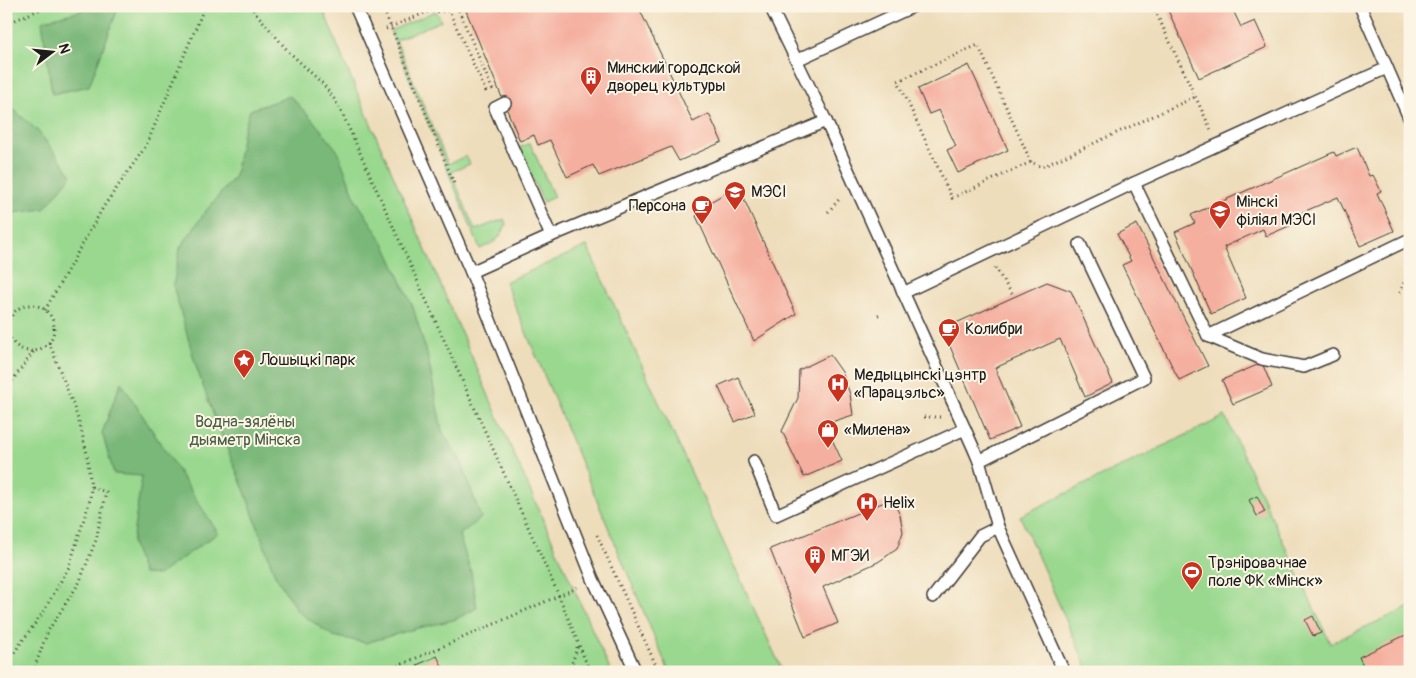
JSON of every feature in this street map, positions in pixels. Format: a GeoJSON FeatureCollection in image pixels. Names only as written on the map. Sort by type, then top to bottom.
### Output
{"type":"FeatureCollection","features":[{"type":"Feature","properties":{"kind":"lane"},"geometry":{"type":"LineString","coordinates":[[355,6],[471,272],[593,580],[636,672]]}},
{"type":"Feature","properties":{"kind":"lane"},"geometry":{"type":"LineString","coordinates":[[770,6],[826,121],[965,429],[979,461],[998,527],[1064,672]]}},
{"type":"Feature","properties":{"kind":"lane"},"geometry":{"type":"LineString","coordinates":[[797,60],[914,6]]}},
{"type":"Feature","properties":{"kind":"lane"},"geometry":{"type":"LineString","coordinates":[[1360,6],[1410,120]]}},
{"type":"Feature","properties":{"kind":"lane"},"geometry":{"type":"LineString","coordinates":[[903,293],[1134,183],[1387,68]]}},
{"type":"Feature","properties":{"kind":"lane"},"geometry":{"type":"LineString","coordinates":[[505,103],[495,108],[551,236]]}},
{"type":"Feature","properties":{"kind":"lane"},"geometry":{"type":"LineString","coordinates":[[471,272],[551,236],[826,121]]}},
{"type":"Feature","properties":{"kind":"lane"},"geometry":{"type":"LineString","coordinates":[[1134,183],[1208,336],[1262,359],[1304,367],[1333,355]]}},
{"type":"Feature","properties":{"kind":"lane"},"geometry":{"type":"LineString","coordinates":[[1208,336],[1410,240]]}},
{"type":"Feature","properties":{"kind":"lane"},"geometry":{"type":"LineString","coordinates":[[979,461],[1144,378],[1080,244]]}},
{"type":"Feature","properties":{"kind":"lane"},"geometry":{"type":"LineString","coordinates":[[754,461],[776,515],[965,429]]}},
{"type":"Feature","properties":{"kind":"lane"},"geometry":{"type":"LineString","coordinates":[[933,597],[980,536],[998,527]]}},
{"type":"Feature","properties":{"kind":"path"},"geometry":{"type":"LineString","coordinates":[[6,24],[48,6]]}},
{"type":"Feature","properties":{"kind":"path"},"geometry":{"type":"LineString","coordinates":[[45,310],[104,206],[146,146],[204,6]]}},
{"type":"Feature","properties":{"kind":"path"},"geometry":{"type":"LineString","coordinates":[[250,6],[288,51],[324,85],[343,115],[559,596],[590,672]]}},
{"type":"Feature","properties":{"kind":"path"},"geometry":{"type":"LineString","coordinates":[[427,12],[433,6]]}},
{"type":"Feature","properties":{"kind":"path"},"geometry":{"type":"LineString","coordinates":[[457,6],[493,91]]}},
{"type":"Feature","properties":{"kind":"path"},"geometry":{"type":"LineString","coordinates":[[1153,6],[1218,145]]}},
{"type":"Feature","properties":{"kind":"path"},"geometry":{"type":"LineString","coordinates":[[386,29],[427,12],[449,11],[487,94]]}},
{"type":"Feature","properties":{"kind":"path"},"geometry":{"type":"LineString","coordinates":[[1031,162],[952,198],[898,81],[978,45],[1031,162],[1042,167],[1195,97]]}},
{"type":"Feature","properties":{"kind":"path"},"geometry":{"type":"LineString","coordinates":[[828,212],[841,197]]}},
{"type":"Feature","properties":{"kind":"path"},"geometry":{"type":"LineString","coordinates":[[987,252],[994,267],[1014,297]]}},
{"type":"Feature","properties":{"kind":"path"},"geometry":{"type":"LineString","coordinates":[[1400,293],[1410,267]]}},
{"type":"Feature","properties":{"kind":"path"},"geometry":{"type":"LineString","coordinates":[[32,305],[39,306],[50,315],[53,322],[53,336],[42,348],[34,351],[19,348],[7,330],[12,315],[19,308],[32,305]]}},
{"type":"Feature","properties":{"kind":"path"},"geometry":{"type":"LineString","coordinates":[[6,314],[12,315]]}},
{"type":"Feature","properties":{"kind":"path"},"geometry":{"type":"LineString","coordinates":[[6,665],[42,614],[69,567],[90,500],[91,487],[87,454],[80,425],[49,342]]}},
{"type":"Feature","properties":{"kind":"path"},"geometry":{"type":"LineString","coordinates":[[6,389],[34,351]]}},
{"type":"Feature","properties":{"kind":"path"},"geometry":{"type":"LineString","coordinates":[[924,417],[940,417]]}},
{"type":"Feature","properties":{"kind":"path"},"geometry":{"type":"LineString","coordinates":[[36,672],[35,666],[48,631],[79,582],[96,540],[106,492],[91,487]]}},
{"type":"Feature","properties":{"kind":"path"},"geometry":{"type":"LineString","coordinates":[[384,672],[593,580]]}},
{"type":"Feature","properties":{"kind":"path"},"geometry":{"type":"LineString","coordinates":[[569,672],[578,644]]}},
{"type":"Feature","properties":{"kind":"green space","name":"Водна-зялёны дыяметр Мінска"},"geometry":{"type":"Polygon","coordinates":[[[6,6],[322,6],[342,57],[517,461],[611,672],[6,672],[6,6]]]}},
{"type":"Feature","properties":{"kind":"green space"},"geometry":{"type":"Polygon","coordinates":[[[99,6],[119,6],[89,86],[52,94],[42,21],[99,6]]]}},
{"type":"Feature","properties":{"kind":"green space"},"geometry":{"type":"Polygon","coordinates":[[[436,11],[441,21],[396,40],[448,164],[466,156],[470,164],[451,172],[475,230],[504,219],[506,224],[502,234],[493,242],[480,249],[390,31],[436,11]]]}},
{"type":"Feature","properties":{"kind":"green space"},"geometry":{"type":"Polygon","coordinates":[[[290,96],[337,150],[356,200],[385,245],[413,307],[428,358],[442,431],[462,463],[481,518],[459,535],[471,572],[477,608],[454,620],[366,643],[333,636],[297,611],[275,575],[197,369],[173,286],[180,248],[205,212],[235,176],[243,132],[250,110],[290,96]]]}},
{"type":"Feature","properties":{"kind":"green space"},"geometry":{"type":"Polygon","coordinates":[[[6,103],[38,131],[72,175],[44,209],[6,214],[6,103]]]}},
{"type":"Feature","properties":{"kind":"green space"},"geometry":{"type":"Polygon","coordinates":[[[530,143],[554,197],[543,202],[519,148],[530,143]]]}},
{"type":"Feature","properties":{"kind":"green space"},"geometry":{"type":"Polygon","coordinates":[[[587,246],[783,672],[669,672],[505,282],[587,246]]]}},
{"type":"Feature","properties":{"kind":"green space"},"geometry":{"type":"Polygon","coordinates":[[[121,382],[218,533],[158,575],[143,574],[132,543],[142,476],[114,474],[102,433],[121,382]]]}},
{"type":"Feature","properties":{"kind":"green space","name":"Трэніровачнае поле ФК «Мінск»"},"geometry":{"type":"Polygon","coordinates":[[[1225,416],[1330,643],[1410,607],[1410,672],[1089,672],[1020,516],[1225,416]]]}},
{"type":"Feature","properties":{"kind":"building","name":"Минский городской дворец культуры"},"geometry":{"type":"Polygon","coordinates":[[[464,6],[638,6],[693,122],[709,114],[722,142],[679,161],[671,147],[599,176],[593,165],[567,177],[550,140],[538,145],[534,135],[520,141],[464,6]]]}},
{"type":"Feature","properties":{"kind":"building"},"geometry":{"type":"Polygon","coordinates":[[[1166,6],[1231,6],[1241,27],[1255,21],[1267,47],[1199,78],[1166,6]]]}},
{"type":"Feature","properties":{"kind":"building"},"geometry":{"type":"Polygon","coordinates":[[[969,65],[1008,150],[958,173],[947,150],[956,146],[939,110],[929,114],[918,89],[969,65]]]}},
{"type":"Feature","properties":{"kind":"building","name":"Мінскі філіял МЭСІ"},"geometry":{"type":"Polygon","coordinates":[[[1357,147],[1369,176],[1373,175],[1381,191],[1377,193],[1394,231],[1360,246],[1338,197],[1294,216],[1296,223],[1266,236],[1263,229],[1224,247],[1246,298],[1211,314],[1175,232],[1195,223],[1191,215],[1334,152],[1336,156],[1357,147]]]}},
{"type":"Feature","properties":{"kind":"building"},"geometry":{"type":"Polygon","coordinates":[[[738,186],[796,314],[754,341],[696,216],[710,202],[738,186]]]}},
{"type":"Feature","properties":{"kind":"building"},"geometry":{"type":"Polygon","coordinates":[[[1137,224],[1208,366],[1179,380],[1122,265],[1131,261],[1117,234],[1137,224]]]}},
{"type":"Feature","properties":{"kind":"building"},"geometry":{"type":"Polygon","coordinates":[[[1047,282],[1071,291],[1113,383],[1085,397],[1060,339],[995,368],[1020,427],[990,440],[949,344],[951,336],[956,323],[1047,282]]]}},
{"type":"Feature","properties":{"kind":"building"},"geometry":{"type":"Polygon","coordinates":[[[830,355],[842,372],[850,394],[853,415],[825,424],[842,461],[804,477],[782,431],[798,398],[799,370],[830,355]]]}},
{"type":"Feature","properties":{"kind":"building"},"geometry":{"type":"Polygon","coordinates":[[[1262,363],[1272,387],[1233,404],[1222,380],[1262,363]]]}},
{"type":"Feature","properties":{"kind":"building"},"geometry":{"type":"Polygon","coordinates":[[[738,377],[755,413],[735,422],[718,386],[738,377]]]}},
{"type":"Feature","properties":{"kind":"building"},"geometry":{"type":"Polygon","coordinates":[[[1257,496],[1265,512],[1257,516],[1249,500],[1257,496]]]}},
{"type":"Feature","properties":{"kind":"building","name":"МГЭИ"},"geometry":{"type":"Polygon","coordinates":[[[892,499],[900,515],[903,532],[897,549],[878,562],[823,587],[838,623],[805,637],[770,549],[892,499]]]}},
{"type":"Feature","properties":{"kind":"building"},"geometry":{"type":"Polygon","coordinates":[[[1313,616],[1321,633],[1313,636],[1305,620],[1313,616]]]}},
{"type":"Feature","properties":{"kind":"building"},"geometry":{"type":"Polygon","coordinates":[[[1410,633],[1410,672],[1366,672],[1359,657],[1410,633]]]}},
{"type":"Feature","properties":{"kind":"building"},"geometry":{"type":"Polygon","coordinates":[[[437,656],[445,672],[421,672],[417,665],[437,656]]]}},
{"type":"Feature","properties":{"kind":"place","name":"Минский городской дворец культуры"},"geometry":{"type":"Point","coordinates":[591,96]}},
{"type":"Feature","properties":{"kind":"place","name":"МЭСІ"},"geometry":{"type":"Point","coordinates":[735,211]}},
{"type":"Feature","properties":{"kind":"place","name":"Персона"},"geometry":{"type":"Point","coordinates":[702,225]}},
{"type":"Feature","properties":{"kind":"place","name":"Мінскі філіял МЭСІ"},"geometry":{"type":"Point","coordinates":[1220,230]}},
{"type":"Feature","properties":{"kind":"place","name":"Колибри"},"geometry":{"type":"Point","coordinates":[949,348]}},
{"type":"Feature","properties":{"kind":"place","name":"Лошыцкі парк"},"geometry":{"type":"Point","coordinates":[244,379]}},
{"type":"Feature","properties":{"kind":"place","name":"Медыцынскі цэнтр «Парацэльс»"},"geometry":{"type":"Point","coordinates":[838,403]}},
{"type":"Feature","properties":{"kind":"place","name":"«Милена»"},"geometry":{"type":"Point","coordinates":[828,449]}},
{"type":"Feature","properties":{"kind":"place","name":"Helix"},"geometry":{"type":"Point","coordinates":[867,522]}},
{"type":"Feature","properties":{"kind":"place","name":"МГЭИ"},"geometry":{"type":"Point","coordinates":[815,575]}},
{"type":"Feature","properties":{"kind":"place","name":"Трэніровачнае поле ФК «Мінск»"},"geometry":{"type":"Point","coordinates":[1192,591]}}]}
